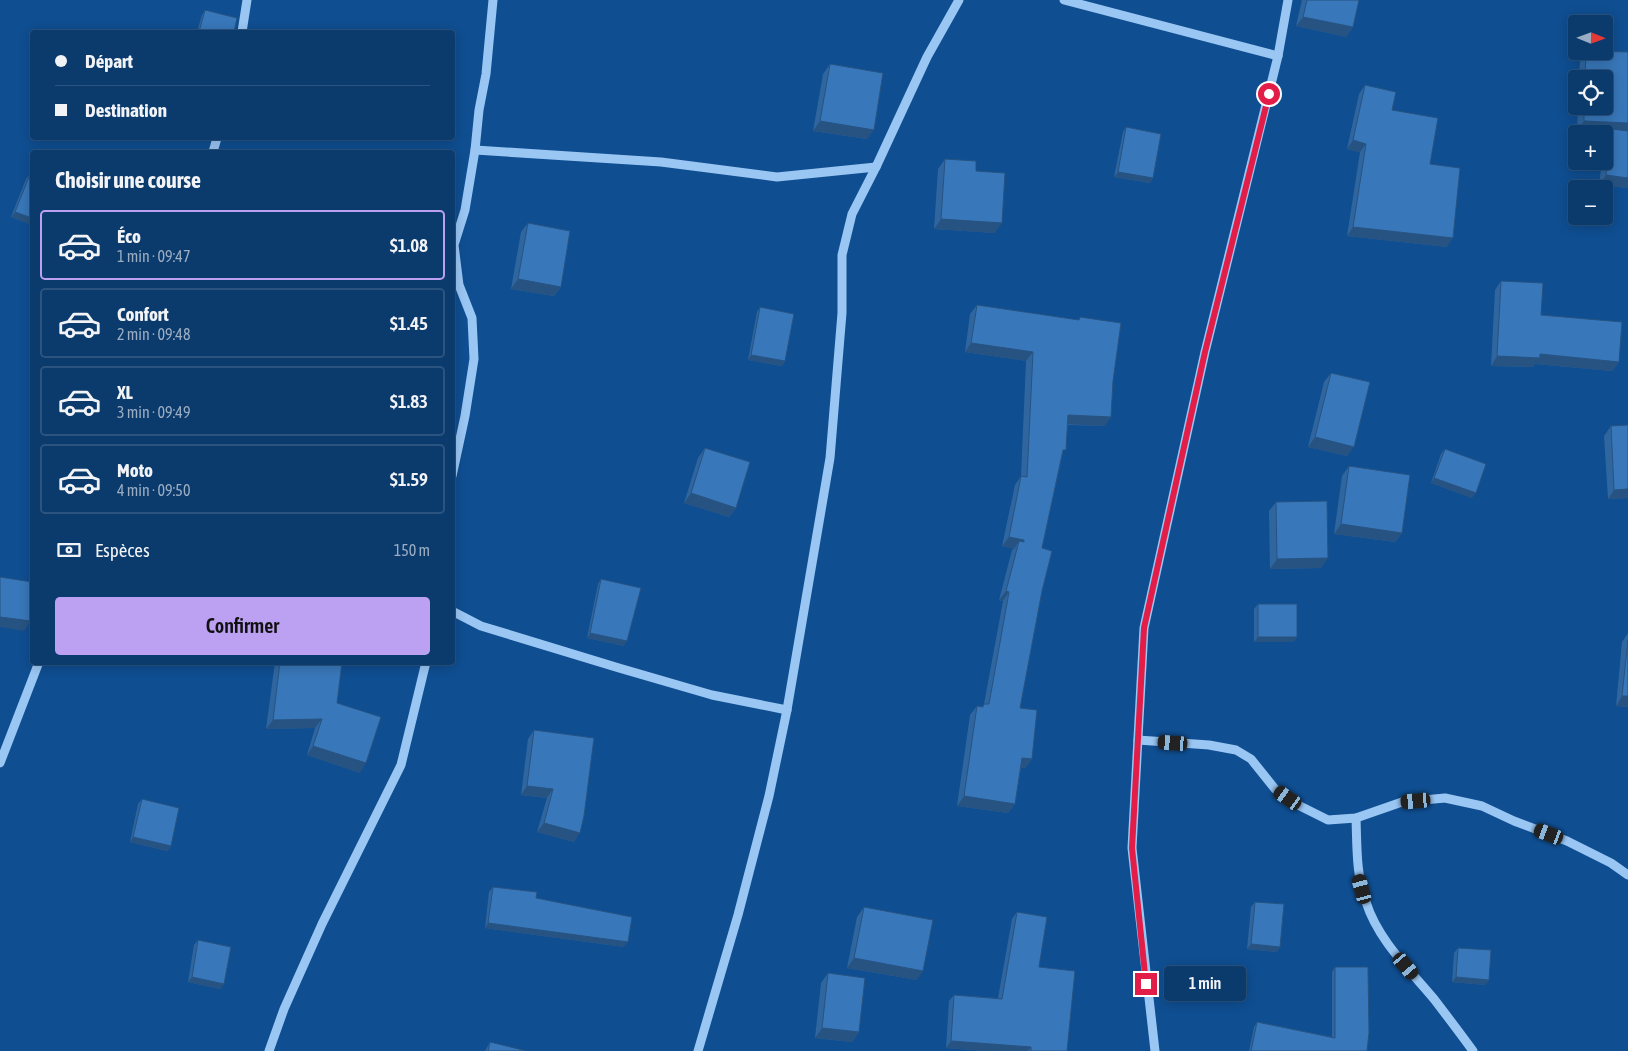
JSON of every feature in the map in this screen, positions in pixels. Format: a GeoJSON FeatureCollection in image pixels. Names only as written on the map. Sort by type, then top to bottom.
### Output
{"type":"FeatureCollection","features":[{"type":"Feature","properties":{"kind":"street"},"geometry":{"type":"LineString","coordinates":[[242,30],[247,0]]}},
{"type":"Feature","properties":{"kind":"street"},"geometry":{"type":"LineString","coordinates":[[455,242],[465,210],[476,150],[479,110],[486,74],[493,0]]}},
{"type":"Feature","properties":{"kind":"street"},"geometry":{"type":"LineString","coordinates":[[698,1051],[738,914],[769,796],[787,710],[830,458],[842,313],[842,255],[852,214],[927,57],[959,0]]}},
{"type":"Feature","properties":{"kind":"street"},"geometry":{"type":"LineString","coordinates":[[1064,0],[1278,56]]}},
{"type":"Feature","properties":{"kind":"street"},"geometry":{"type":"LineString","coordinates":[[1155,1051],[1132,848],[1144,628],[1218,294],[1278,56],[1288,0]]}},
{"type":"Feature","properties":{"kind":"street"},"geometry":{"type":"LineString","coordinates":[[476,150],[661,162],[777,177],[876,167]]}},
{"type":"Feature","properties":{"kind":"street"},"geometry":{"type":"LineString","coordinates":[[455,253],[459,285],[472,318],[474,359],[455,462]]}},
{"type":"Feature","properties":{"kind":"street"},"geometry":{"type":"LineString","coordinates":[[455,613],[481,626],[656,679],[712,695],[787,710]]}},
{"type":"Feature","properties":{"kind":"street"},"geometry":{"type":"LineString","coordinates":[[0,763],[38,665]]}},
{"type":"Feature","properties":{"kind":"street"},"geometry":{"type":"LineString","coordinates":[[269,1051],[284,1009],[322,924],[400,764],[425,665]]}},
{"type":"Feature","properties":{"kind":"street"},"geometry":{"type":"LineString","coordinates":[[1138,740],[1208,745],[1236,750],[1251,759],[1275,789],[1300,806],[1328,820],[1356,818],[1402,802],[1445,798],[1482,806],[1514,821],[1567,841],[1611,863],[1628,875]]}},
{"type":"Feature","properties":{"kind":"street"},"geometry":{"type":"LineString","coordinates":[[1356,818],[1359,875],[1366,903],[1381,933],[1473,1051]]}},
{"type":"Feature","properties":{"kind":"building"},"geometry":{"type":"Polygon","coordinates":[[[1307,0],[1359,0],[1353,27],[1303,17],[1307,0]]]}},
{"type":"Feature","properties":{"kind":"building"},"geometry":{"type":"Polygon","coordinates":[[[205,10],[237,18],[234,30],[200,30],[205,10]]]}},
{"type":"Feature","properties":{"kind":"building"},"geometry":{"type":"Polygon","coordinates":[[[1613,52],[1628,52],[1628,123],[1584,121],[1584,115],[1613,115],[1613,70],[1585,70],[1586,60],[1613,60],[1613,52]]]}},
{"type":"Feature","properties":{"kind":"building"},"geometry":{"type":"Polygon","coordinates":[[[830,64],[883,73],[874,130],[820,121],[830,64]]]}},
{"type":"Feature","properties":{"kind":"building"},"geometry":{"type":"Polygon","coordinates":[[[1365,85],[1396,92],[1392,110],[1438,118],[1430,164],[1460,168],[1453,238],[1353,227],[1366,144],[1353,140],[1365,85]]]}},
{"type":"Feature","properties":{"kind":"building"},"geometry":{"type":"Polygon","coordinates":[[[1126,127],[1161,134],[1153,178],[1118,172],[1126,127]]]}},
{"type":"Feature","properties":{"kind":"building"},"geometry":{"type":"Polygon","coordinates":[[[1613,129],[1628,131],[1628,178],[1606,175],[1607,170],[1613,170],[1613,129]]]}},
{"type":"Feature","properties":{"kind":"building"},"geometry":{"type":"Polygon","coordinates":[[[945,159],[976,161],[976,171],[1005,173],[1002,223],[941,219],[945,159]]]}},
{"type":"Feature","properties":{"kind":"building"},"geometry":{"type":"Polygon","coordinates":[[[30,174],[30,217],[15,212],[30,174]]]}},
{"type":"Feature","properties":{"kind":"building"},"geometry":{"type":"Polygon","coordinates":[[[528,223],[570,231],[561,287],[518,279],[528,223]]]}},
{"type":"Feature","properties":{"kind":"building"},"geometry":{"type":"Polygon","coordinates":[[[1501,281],[1543,283],[1541,315],[1622,322],[1619,362],[1540,354],[1540,358],[1497,356],[1501,281]]]}},
{"type":"Feature","properties":{"kind":"building"},"geometry":{"type":"Polygon","coordinates":[[[977,305],[1079,320],[1080,317],[1121,323],[1113,381],[1111,417],[1068,415],[1066,450],[1063,450],[1042,548],[1052,551],[1042,591],[1020,708],[1037,710],[1032,759],[1022,758],[1015,804],[964,796],[977,706],[983,707],[984,704],[989,704],[1009,592],[1006,591],[1019,541],[1024,542],[1024,540],[1009,537],[1021,476],[1027,477],[1033,352],[971,343],[977,305]]]}},
{"type":"Feature","properties":{"kind":"building"},"geometry":{"type":"Polygon","coordinates":[[[760,307],[794,314],[785,361],[751,355],[760,307]]]}},
{"type":"Feature","properties":{"kind":"building"},"geometry":{"type":"Polygon","coordinates":[[[1331,373],[1370,382],[1354,447],[1315,437],[1331,373]]]}},
{"type":"Feature","properties":{"kind":"building"},"geometry":{"type":"Polygon","coordinates":[[[1628,425],[1628,489],[1614,490],[1611,426],[1628,425]]]}},
{"type":"Feature","properties":{"kind":"building"},"geometry":{"type":"Polygon","coordinates":[[[705,448],[750,462],[736,508],[691,493],[705,448]]]}},
{"type":"Feature","properties":{"kind":"building"},"geometry":{"type":"Polygon","coordinates":[[[1445,449],[1486,464],[1476,493],[1434,478],[1445,449]]]}},
{"type":"Feature","properties":{"kind":"building"},"geometry":{"type":"Polygon","coordinates":[[[1349,466],[1410,475],[1402,533],[1341,524],[1349,466]]]}},
{"type":"Feature","properties":{"kind":"building"},"geometry":{"type":"Polygon","coordinates":[[[1327,501],[1328,558],[1277,559],[1276,502],[1327,501]]]}},
{"type":"Feature","properties":{"kind":"building"},"geometry":{"type":"Polygon","coordinates":[[[0,577],[30,582],[30,621],[0,617],[0,577]]]}},
{"type":"Feature","properties":{"kind":"building"},"geometry":{"type":"Polygon","coordinates":[[[601,579],[641,588],[627,641],[590,633],[601,579]]]}},
{"type":"Feature","properties":{"kind":"building"},"geometry":{"type":"Polygon","coordinates":[[[1258,604],[1297,604],[1297,637],[1258,637],[1258,604]]]}},
{"type":"Feature","properties":{"kind":"building"},"geometry":{"type":"Polygon","coordinates":[[[1628,640],[1628,696],[1622,696],[1628,640]]]}},
{"type":"Feature","properties":{"kind":"building"},"geometry":{"type":"Polygon","coordinates":[[[280,665],[342,665],[337,703],[381,717],[366,763],[313,746],[322,719],[273,720],[280,665]]]}},
{"type":"Feature","properties":{"kind":"building"},"geometry":{"type":"Polygon","coordinates":[[[534,730],[594,738],[580,833],[544,823],[553,789],[527,786],[534,730]]]}},
{"type":"Feature","properties":{"kind":"building"},"geometry":{"type":"Polygon","coordinates":[[[142,799],[179,808],[171,846],[133,837],[142,799]]]}},
{"type":"Feature","properties":{"kind":"building"},"geometry":{"type":"Polygon","coordinates":[[[493,887],[537,892],[536,898],[632,917],[628,942],[488,923],[493,887]]]}},
{"type":"Feature","properties":{"kind":"building"},"geometry":{"type":"Polygon","coordinates":[[[1255,902],[1284,904],[1280,947],[1251,944],[1255,902]]]}},
{"type":"Feature","properties":{"kind":"building"},"geometry":{"type":"Polygon","coordinates":[[[864,907],[933,920],[923,971],[854,958],[864,907]]]}},
{"type":"Feature","properties":{"kind":"building"},"geometry":{"type":"Polygon","coordinates":[[[1017,912],[1047,917],[1039,967],[1075,971],[1067,1051],[1031,1051],[1031,1047],[951,1041],[954,995],[1002,999],[1017,912]]]}},
{"type":"Feature","properties":{"kind":"building"},"geometry":{"type":"Polygon","coordinates":[[[198,940],[231,947],[224,984],[192,977],[198,940]]]}},
{"type":"Feature","properties":{"kind":"building"},"geometry":{"type":"Polygon","coordinates":[[[1458,948],[1491,950],[1489,980],[1456,977],[1458,948]]]}},
{"type":"Feature","properties":{"kind":"building"},"geometry":{"type":"Polygon","coordinates":[[[1335,967],[1368,967],[1369,1033],[1367,1051],[1251,1051],[1257,1022],[1335,1038],[1335,967]]]}},
{"type":"Feature","properties":{"kind":"building"},"geometry":{"type":"Polygon","coordinates":[[[828,973],[865,978],[859,1032],[822,1028],[828,973]]]}},
{"type":"Feature","properties":{"kind":"building"},"geometry":{"type":"Polygon","coordinates":[[[490,1042],[527,1051],[488,1051],[490,1042]]]}},
{"type":"Feature","properties":{"kind":"route"},"geometry":{"type":"LineString","coordinates":[[1146,984],[1132,848],[1144,628],[1225,265],[1269,94]]}}]}
